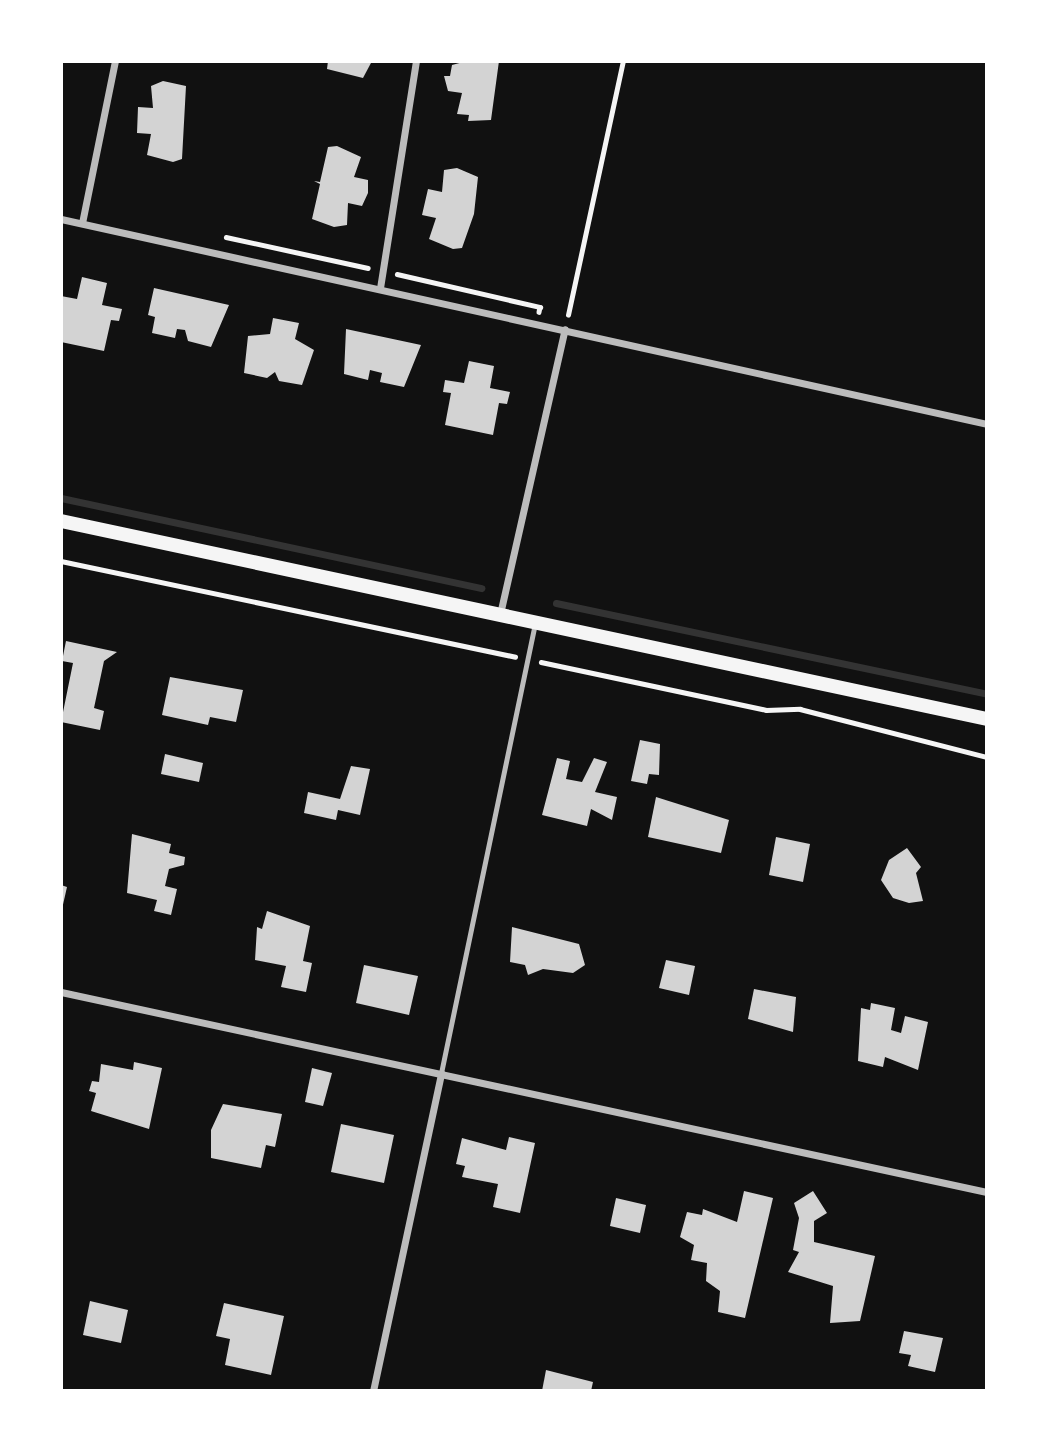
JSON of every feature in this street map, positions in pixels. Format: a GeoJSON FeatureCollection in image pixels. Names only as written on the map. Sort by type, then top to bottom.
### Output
{"type":"FeatureCollection","features":[{"type":"Feature","properties":{"kind":"main road"},"geometry":{"type":"LineString","coordinates":[[61,521],[987,719]]}},
{"type":"Feature","properties":{"kind":"street"},"geometry":{"type":"LineString","coordinates":[[82,223],[115,61]]}},
{"type":"Feature","properties":{"kind":"street"},"geometry":{"type":"LineString","coordinates":[[380,288],[416,61]]}},
{"type":"Feature","properties":{"kind":"street"},"geometry":{"type":"LineString","coordinates":[[61,219],[987,424]]}},
{"type":"Feature","properties":{"kind":"street"},"geometry":{"type":"LineString","coordinates":[[500,614],[565,329]]}},
{"type":"Feature","properties":{"kind":"street"},"geometry":{"type":"LineString","coordinates":[[61,992],[987,1192]]}},
{"type":"Feature","properties":{"kind":"street"},"geometry":{"type":"LineString","coordinates":[[373,1391],[441,1073]]}},
{"type":"Feature","properties":{"kind":"lane"},"geometry":{"type":"LineString","coordinates":[[441,1073],[536,621]]}},
{"type":"Feature","properties":{"kind":"path"},"geometry":{"type":"LineString","coordinates":[[565,329],[623,61]]}},
{"type":"Feature","properties":{"kind":"path"},"geometry":{"type":"LineString","coordinates":[[61,561],[766,710],[800,709],[987,757]]}},
{"type":"Feature","properties":{"kind":"building"},"geometry":{"type":"Polygon","coordinates":[[[328,61],[372,61],[363,78],[327,69],[328,61]]]}},
{"type":"Feature","properties":{"kind":"building"},"geometry":{"type":"Polygon","coordinates":[[[467,61],[499,61],[491,120],[468,121],[469,115],[457,114],[462,93],[448,91],[444,76],[450,76],[452,65],[467,61]]]}},
{"type":"Feature","properties":{"kind":"building"},"geometry":{"type":"Polygon","coordinates":[[[163,81],[186,86],[182,159],[173,162],[147,155],[151,134],[137,133],[138,107],[153,108],[151,86],[163,81]]]}},
{"type":"Feature","properties":{"kind":"building"},"geometry":{"type":"Polygon","coordinates":[[[337,146],[361,157],[354,177],[368,180],[368,193],[362,206],[348,203],[347,225],[334,227],[312,219],[320,184],[314,181],[320,182],[328,147],[337,146]]]}},
{"type":"Feature","properties":{"kind":"building"},"geometry":{"type":"Polygon","coordinates":[[[457,168],[478,177],[474,214],[462,248],[453,249],[429,239],[436,218],[422,215],[428,189],[442,192],[444,170],[457,168]]]}},
{"type":"Feature","properties":{"kind":"building"},"geometry":{"type":"Polygon","coordinates":[[[82,277],[107,283],[102,305],[122,309],[119,321],[111,320],[104,351],[61,342],[61,296],[77,299],[82,277]]]}},
{"type":"Feature","properties":{"kind":"building"},"geometry":{"type":"Polygon","coordinates":[[[154,288],[229,305],[211,347],[188,341],[185,330],[177,329],[175,338],[152,333],[155,317],[148,315],[154,288]]]}},
{"type":"Feature","properties":{"kind":"building"},"geometry":{"type":"Polygon","coordinates":[[[273,318],[299,323],[295,339],[314,350],[302,385],[279,381],[275,372],[267,378],[244,373],[248,336],[270,334],[273,318]]]}},
{"type":"Feature","properties":{"kind":"building"},"geometry":{"type":"Polygon","coordinates":[[[346,329],[421,345],[404,387],[380,382],[382,373],[370,370],[368,380],[344,374],[346,329]]]}},
{"type":"Feature","properties":{"kind":"building"},"geometry":{"type":"Polygon","coordinates":[[[469,361],[494,366],[490,388],[510,392],[507,404],[499,403],[493,435],[445,425],[451,393],[443,392],[445,380],[464,383],[469,361]]]}},
{"type":"Feature","properties":{"kind":"building"},"geometry":{"type":"Polygon","coordinates":[[[66,641],[117,652],[104,661],[94,708],[104,711],[100,730],[61,722],[73,663],[62,661],[66,641]]]}},
{"type":"Feature","properties":{"kind":"building"},"geometry":{"type":"Polygon","coordinates":[[[170,677],[243,690],[236,722],[210,717],[208,725],[162,715],[170,677]]]}},
{"type":"Feature","properties":{"kind":"building"},"geometry":{"type":"Polygon","coordinates":[[[640,740],[660,744],[659,775],[649,774],[647,784],[631,781],[640,740]]]}},
{"type":"Feature","properties":{"kind":"building"},"geometry":{"type":"Polygon","coordinates":[[[165,754],[203,763],[199,782],[161,774],[165,754]]]}},
{"type":"Feature","properties":{"kind":"building"},"geometry":{"type":"Polygon","coordinates":[[[557,758],[570,761],[566,779],[582,782],[594,758],[607,762],[595,792],[617,797],[612,820],[591,809],[587,826],[542,815],[557,758]]]}},
{"type":"Feature","properties":{"kind":"building"},"geometry":{"type":"Polygon","coordinates":[[[351,766],[370,769],[360,815],[338,810],[336,820],[304,813],[308,792],[340,799],[351,766]]]}},
{"type":"Feature","properties":{"kind":"building"},"geometry":{"type":"Polygon","coordinates":[[[656,797],[729,820],[721,853],[648,837],[656,797]]]}},
{"type":"Feature","properties":{"kind":"building"},"geometry":{"type":"Polygon","coordinates":[[[132,834],[171,844],[169,853],[185,857],[184,865],[169,869],[165,886],[177,889],[171,915],[154,911],[157,900],[127,893],[132,834]]]}},
{"type":"Feature","properties":{"kind":"building"},"geometry":{"type":"Polygon","coordinates":[[[776,837],[810,844],[803,882],[769,875],[776,837]]]}},
{"type":"Feature","properties":{"kind":"building"},"geometry":{"type":"Polygon","coordinates":[[[907,848],[921,867],[916,873],[923,901],[909,903],[893,898],[881,880],[889,860],[907,848]]]}},
{"type":"Feature","properties":{"kind":"building"},"geometry":{"type":"Polygon","coordinates":[[[61,885],[67,887],[62,909],[61,909],[61,885]]]}},
{"type":"Feature","properties":{"kind":"building"},"geometry":{"type":"Polygon","coordinates":[[[267,911],[310,926],[303,961],[312,963],[306,992],[281,987],[286,966],[255,960],[257,927],[262,929],[267,911]]]}},
{"type":"Feature","properties":{"kind":"building"},"geometry":{"type":"Polygon","coordinates":[[[512,927],[579,944],[585,965],[573,973],[543,969],[528,975],[525,965],[510,962],[512,927]]]}},
{"type":"Feature","properties":{"kind":"building"},"geometry":{"type":"Polygon","coordinates":[[[666,960],[695,966],[689,995],[659,988],[666,960]]]}},
{"type":"Feature","properties":{"kind":"building"},"geometry":{"type":"Polygon","coordinates":[[[364,965],[418,976],[409,1015],[356,1003],[364,965]]]}},
{"type":"Feature","properties":{"kind":"building"},"geometry":{"type":"Polygon","coordinates":[[[754,989],[796,997],[793,1032],[748,1019],[754,989]]]}},
{"type":"Feature","properties":{"kind":"building"},"geometry":{"type":"Polygon","coordinates":[[[871,1003],[895,1008],[891,1030],[901,1033],[905,1016],[928,1022],[918,1070],[885,1057],[883,1067],[858,1061],[861,1008],[870,1010],[871,1003]]]}},
{"type":"Feature","properties":{"kind":"building"},"geometry":{"type":"Polygon","coordinates":[[[134,1062],[162,1068],[149,1129],[91,1111],[96,1093],[89,1091],[92,1081],[99,1082],[101,1064],[133,1070],[134,1062]]]}},
{"type":"Feature","properties":{"kind":"building"},"geometry":{"type":"Polygon","coordinates":[[[312,1068],[332,1073],[323,1106],[305,1102],[312,1068]]]}},
{"type":"Feature","properties":{"kind":"building"},"geometry":{"type":"Polygon","coordinates":[[[223,1104],[282,1114],[275,1147],[266,1145],[261,1168],[211,1158],[211,1130],[223,1104]]]}},
{"type":"Feature","properties":{"kind":"building"},"geometry":{"type":"Polygon","coordinates":[[[341,1124],[394,1135],[384,1183],[331,1172],[341,1124]]]}},
{"type":"Feature","properties":{"kind":"building"},"geometry":{"type":"Polygon","coordinates":[[[509,1137],[535,1143],[520,1213],[493,1207],[498,1184],[462,1177],[465,1166],[456,1164],[462,1138],[506,1150],[509,1137]]]}},
{"type":"Feature","properties":{"kind":"building"},"geometry":{"type":"Polygon","coordinates":[[[744,1191],[773,1198],[745,1318],[718,1312],[720,1291],[706,1281],[707,1263],[691,1260],[694,1245],[680,1237],[687,1212],[702,1215],[703,1209],[737,1222],[744,1191]]]}},
{"type":"Feature","properties":{"kind":"building"},"geometry":{"type":"Polygon","coordinates":[[[813,1191],[827,1213],[814,1221],[814,1242],[875,1256],[860,1321],[830,1323],[833,1286],[788,1272],[799,1252],[793,1250],[799,1218],[794,1203],[813,1191]]]}},
{"type":"Feature","properties":{"kind":"building"},"geometry":{"type":"Polygon","coordinates":[[[616,1198],[646,1205],[640,1233],[610,1226],[616,1198]]]}},
{"type":"Feature","properties":{"kind":"building"},"geometry":{"type":"Polygon","coordinates":[[[90,1301],[128,1310],[121,1343],[83,1335],[90,1301]]]}},
{"type":"Feature","properties":{"kind":"building"},"geometry":{"type":"Polygon","coordinates":[[[224,1303],[284,1316],[271,1375],[225,1365],[230,1339],[216,1336],[224,1303]]]}},
{"type":"Feature","properties":{"kind":"building"},"geometry":{"type":"Polygon","coordinates":[[[904,1331],[943,1338],[935,1372],[908,1366],[911,1355],[899,1353],[904,1331]]]}},
{"type":"Feature","properties":{"kind":"building"},"geometry":{"type":"Polygon","coordinates":[[[546,1370],[593,1382],[591,1391],[542,1391],[546,1370]]]}},
{"type":"Feature","properties":{"kind":"waterway"},"geometry":{"type":"LineString","coordinates":[[61,498],[481,588]]}},
{"type":"Feature","properties":{"kind":"waterway"},"geometry":{"type":"LineString","coordinates":[[556,603],[987,694]]}}]}
